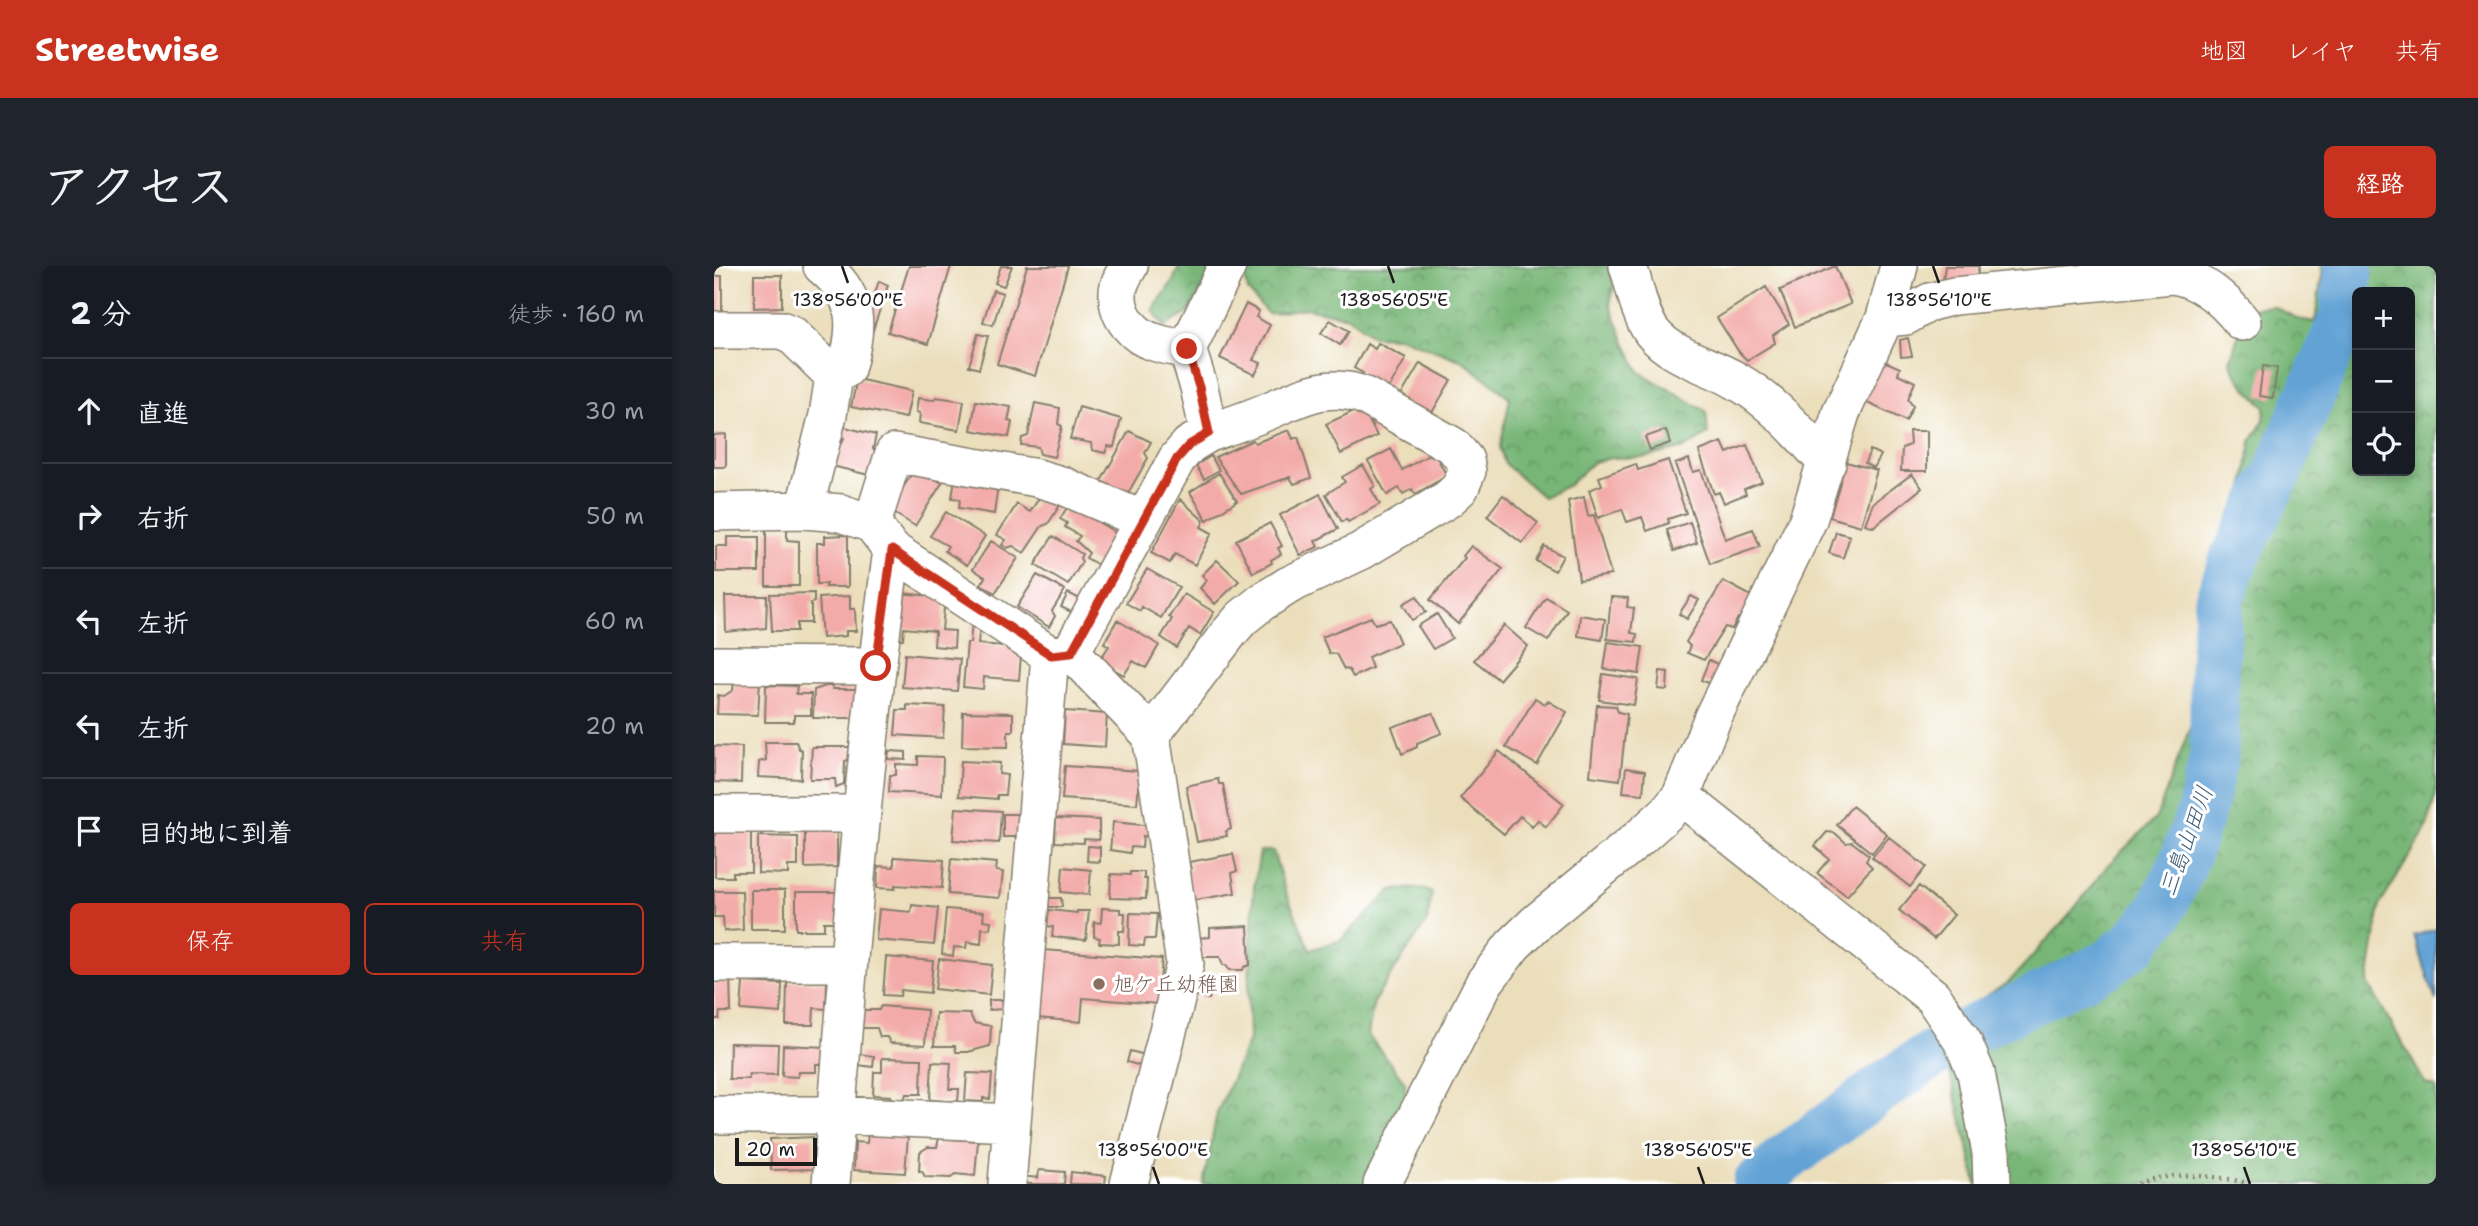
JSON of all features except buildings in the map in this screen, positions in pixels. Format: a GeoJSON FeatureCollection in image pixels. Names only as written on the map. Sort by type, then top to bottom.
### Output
{"type":"FeatureCollection","features":[{"type":"Feature","properties":{"kind":"street"},"geometry":{"type":"LineString","coordinates":[[822,266],[838,281],[851,300],[851,353],[846,369],[834,376]]}},
{"type":"Feature","properties":{"kind":"street"},"geometry":{"type":"LineString","coordinates":[[1129,266],[1119,283],[1117,299],[1128,323],[1141,337],[1187,349]]}},
{"type":"Feature","properties":{"kind":"street"},"geometry":{"type":"LineString","coordinates":[[1209,433],[1187,349],[1227,266]]}},
{"type":"Feature","properties":{"kind":"street"},"geometry":{"type":"LineString","coordinates":[[1628,266],[1651,331],[1667,345],[1700,365],[1736,380],[1779,414],[1827,463]]}},
{"type":"Feature","properties":{"kind":"street"},"geometry":{"type":"LineString","coordinates":[[1382,1184],[1484,983],[1513,946],[1536,923],[1639,839],[1681,796],[1713,718],[1808,520],[1841,413],[1885,318],[1899,266]]}},
{"type":"Feature","properties":{"kind":"street"},"geometry":{"type":"LineString","coordinates":[[1885,318],[1906,316],[1930,302],[1954,296],[2172,275],[2197,282],[2217,296],[2242,322]]}},
{"type":"Feature","properties":{"kind":"street"},"geometry":{"type":"LineString","coordinates":[[714,330],[781,330],[791,334],[834,376]]}},
{"type":"Feature","properties":{"kind":"street"},"geometry":{"type":"LineString","coordinates":[[804,510],[828,415],[834,376]]}},
{"type":"Feature","properties":{"kind":"street"},"geometry":{"type":"LineString","coordinates":[[1007,1184],[1061,654],[1177,459],[1189,445],[1209,433],[1307,394],[1332,389],[1350,390],[1364,396],[1453,446],[1465,460],[1467,471],[1460,488],[1448,499],[1350,557],[1289,585],[1242,618],[1151,735]]}},
{"type":"Feature","properties":{"kind":"street"},"geometry":{"type":"LineString","coordinates":[[831,1184],[848,963],[876,666],[882,537],[894,453],[1037,478],[1061,485],[1143,520]]}},
{"type":"Feature","properties":{"kind":"street"},"geometry":{"type":"LineString","coordinates":[[714,512],[804,510],[841,513],[1061,654],[1151,735],[1185,964],[1129,1184]]}},
{"type":"Feature","properties":{"kind":"street"},"geometry":{"type":"LineString","coordinates":[[714,665],[876,666]]}},
{"type":"Feature","properties":{"kind":"street"},"geometry":{"type":"LineString","coordinates":[[1681,796],[1933,997],[1963,1042],[1976,1073],[1991,1153],[1992,1184]]}},
{"type":"Feature","properties":{"kind":"street"},"geometry":{"type":"LineString","coordinates":[[714,814],[861,814]]}},
{"type":"Feature","properties":{"kind":"street"},"geometry":{"type":"LineString","coordinates":[[714,963],[848,963]]}},
{"type":"Feature","properties":{"kind":"street"},"geometry":{"type":"LineString","coordinates":[[714,1115],[836,1115],[1012,1123]]}},
{"type":"Feature","properties":{"kind":"path"},"geometry":{"type":"LineString","coordinates":[[2138,1184],[2169,1176],[2217,1178],[2249,1184]]}},
{"type":"Feature","properties":{"kind":"green space"},"geometry":{"type":"Polygon","coordinates":[[[1179,266],[1214,266],[1188,313],[1164,327],[1153,310],[1173,281],[1179,266]]]}},
{"type":"Feature","properties":{"kind":"green space"},"geometry":{"type":"Polygon","coordinates":[[[1243,266],[1607,266],[1614,284],[1610,304],[1640,372],[1706,411],[1708,434],[1685,448],[1645,457],[1612,458],[1593,462],[1569,485],[1543,497],[1505,464],[1500,448],[1510,398],[1463,361],[1399,337],[1373,336],[1349,317],[1306,308],[1268,314],[1248,291],[1243,266]]]}},
{"type":"Feature","properties":{"kind":"green space"},"geometry":{"type":"Polygon","coordinates":[[[2321,266],[2436,266],[2436,794],[2426,829],[2380,905],[2368,983],[2425,1083],[2436,1087],[2436,1184],[1977,1184],[1949,1069],[1977,1043],[1977,1001],[2008,983],[2066,919],[2108,865],[2156,818],[2198,706],[2197,653],[2243,495],[2251,441],[2264,420],[2265,406],[2245,386],[2230,362],[2238,336],[2253,308],[2273,306],[2298,319],[2315,322],[2321,266]]]}},
{"type":"Feature","properties":{"kind":"green space"},"geometry":{"type":"Polygon","coordinates":[[[1260,851],[1273,851],[1285,890],[1310,950],[1341,940],[1392,890],[1421,888],[1432,893],[1427,921],[1374,1001],[1368,1035],[1405,1082],[1404,1141],[1382,1184],[1203,1184],[1217,1113],[1249,1040],[1248,999],[1254,887],[1260,851]]]}},
{"type":"Feature","properties":{"kind":"water"},"geometry":{"type":"Polygon","coordinates":[[[2436,929],[2436,1001],[2414,936],[2436,929]]]}},
{"type":"Feature","properties":{"kind":"waterway","name":"三島山田川"},"geometry":{"type":"LineString","coordinates":[[1757,1184],[1782,1161],[1887,1084],[1967,1032],[2106,965],[2134,943],[2159,913],[2181,868],[2202,808],[2214,756],[2214,665],[2219,600],[2234,559],[2278,472],[2344,317],[2348,266]]}},
{"type":"Feature","properties":{"kind":"place","name":"旭ケ丘幼稚園"},"geometry":{"type":"Point","coordinates":[1099,984]}},
{"type":"Feature","properties":{"kind":"route"},"geometry":{"type":"LineString","coordinates":[[876,666],[892,550],[1051,655],[1071,653],[1177,459],[1189,445],[1209,433],[1187,349]]}}]}
